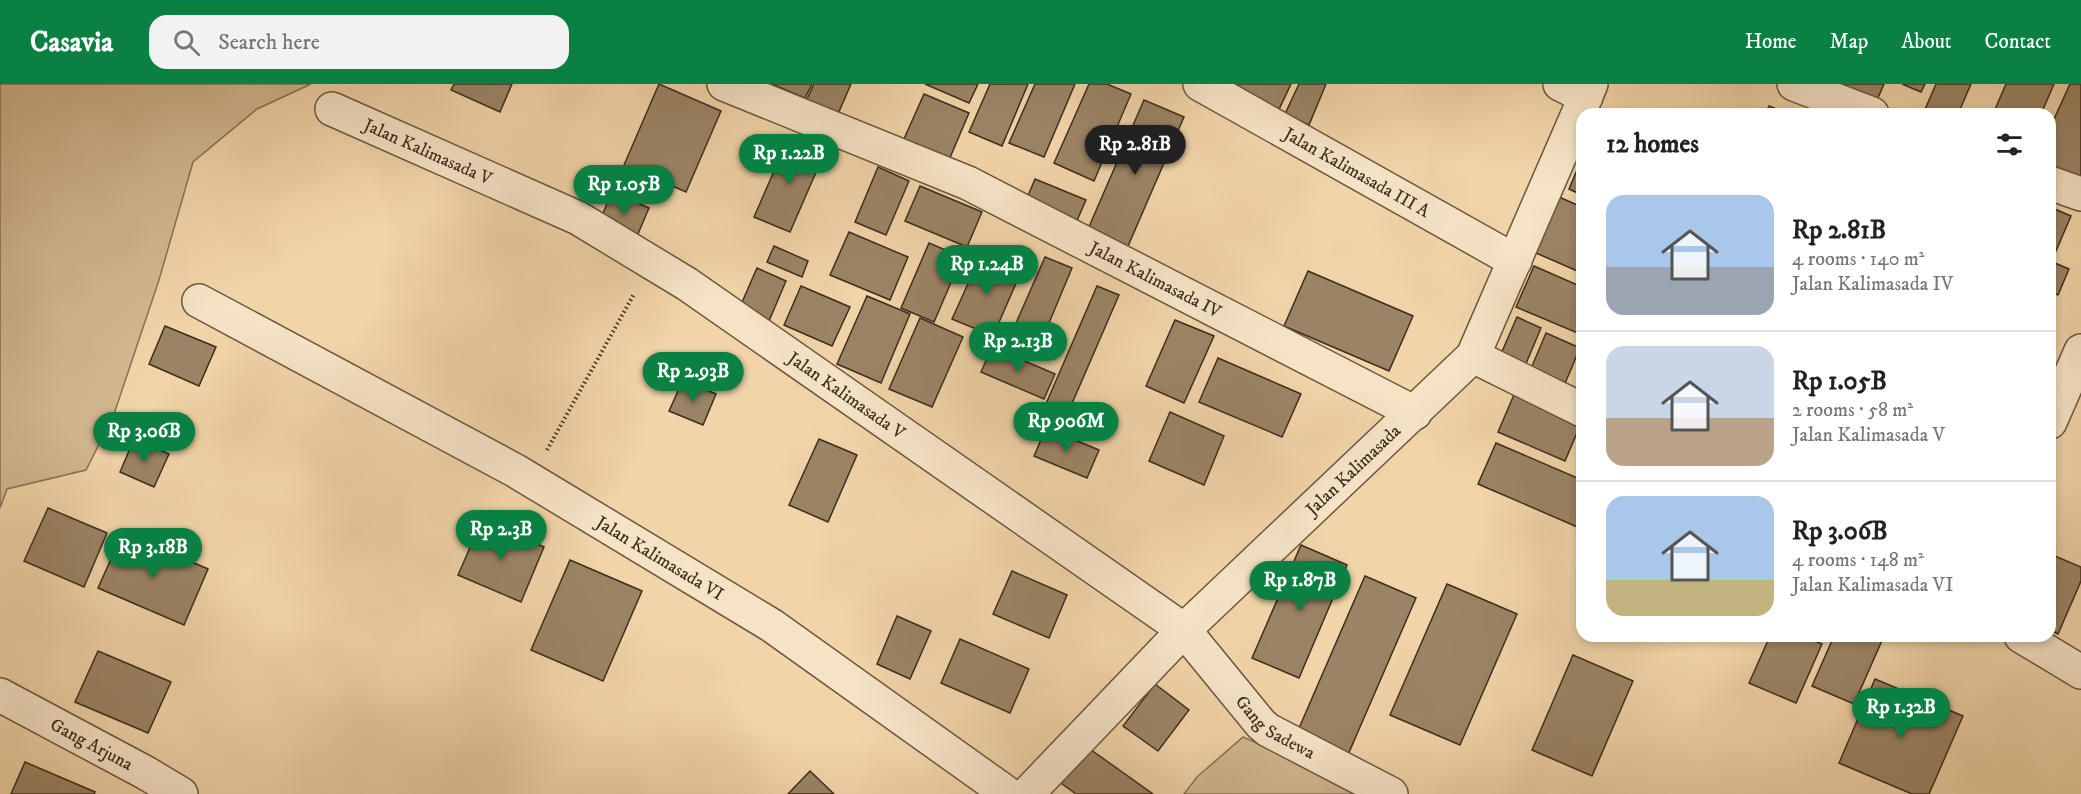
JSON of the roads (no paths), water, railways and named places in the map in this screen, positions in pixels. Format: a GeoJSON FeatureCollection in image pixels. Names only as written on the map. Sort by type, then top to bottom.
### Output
{"type":"FeatureCollection","features":[{"type":"Feature","properties":{"kind":"street","name":"Jalan Kalimasada IV"},"geometry":{"type":"LineString","coordinates":[[724,84],[968,183],[1415,413]]}},
{"type":"Feature","properties":{"kind":"street","name":"Jalan Kalimasada III A"},"geometry":{"type":"LineString","coordinates":[[1200,84],[1515,261]]}},
{"type":"Feature","properties":{"kind":"street"},"geometry":{"type":"LineString","coordinates":[[1794,84],[1856,108]]}},
{"type":"Feature","properties":{"kind":"street","name":"Jalan Kalimasada"},"geometry":{"type":"LineString","coordinates":[[1027,794],[1184,630],[1473,356],[1515,261],[1579,88]]}},
{"type":"Feature","properties":{"kind":"street","name":"Jalan Kalimasada V"},"geometry":{"type":"LineString","coordinates":[[332,110],[578,218],[652,261],[1184,630]]}},
{"type":"Feature","properties":{"kind":"street"},"geometry":{"type":"LineString","coordinates":[[2056,185],[2081,194]]}},
{"type":"Feature","properties":{"kind":"street","name":"Jalan Kalimasada VI"},"geometry":{"type":"LineString","coordinates":[[199,302],[531,480],[771,625],[1008,794]]}},
{"type":"Feature","properties":{"kind":"street"},"geometry":{"type":"LineString","coordinates":[[2056,408],[2081,351]]}},
{"type":"Feature","properties":{"kind":"street"},"geometry":{"type":"LineString","coordinates":[[1473,356],[1576,407]]}},
{"type":"Feature","properties":{"kind":"street","name":"Gang Sadewa"},"geometry":{"type":"LineString","coordinates":[[1184,630],[1268,730],[1392,794]]}},
{"type":"Feature","properties":{"kind":"street"},"geometry":{"type":"LineString","coordinates":[[2031,642],[2081,672]]}},
{"type":"Feature","properties":{"kind":"street","name":"Gang Arjuna"},"geometry":{"type":"LineString","coordinates":[[0,694],[181,794]]}}]}
